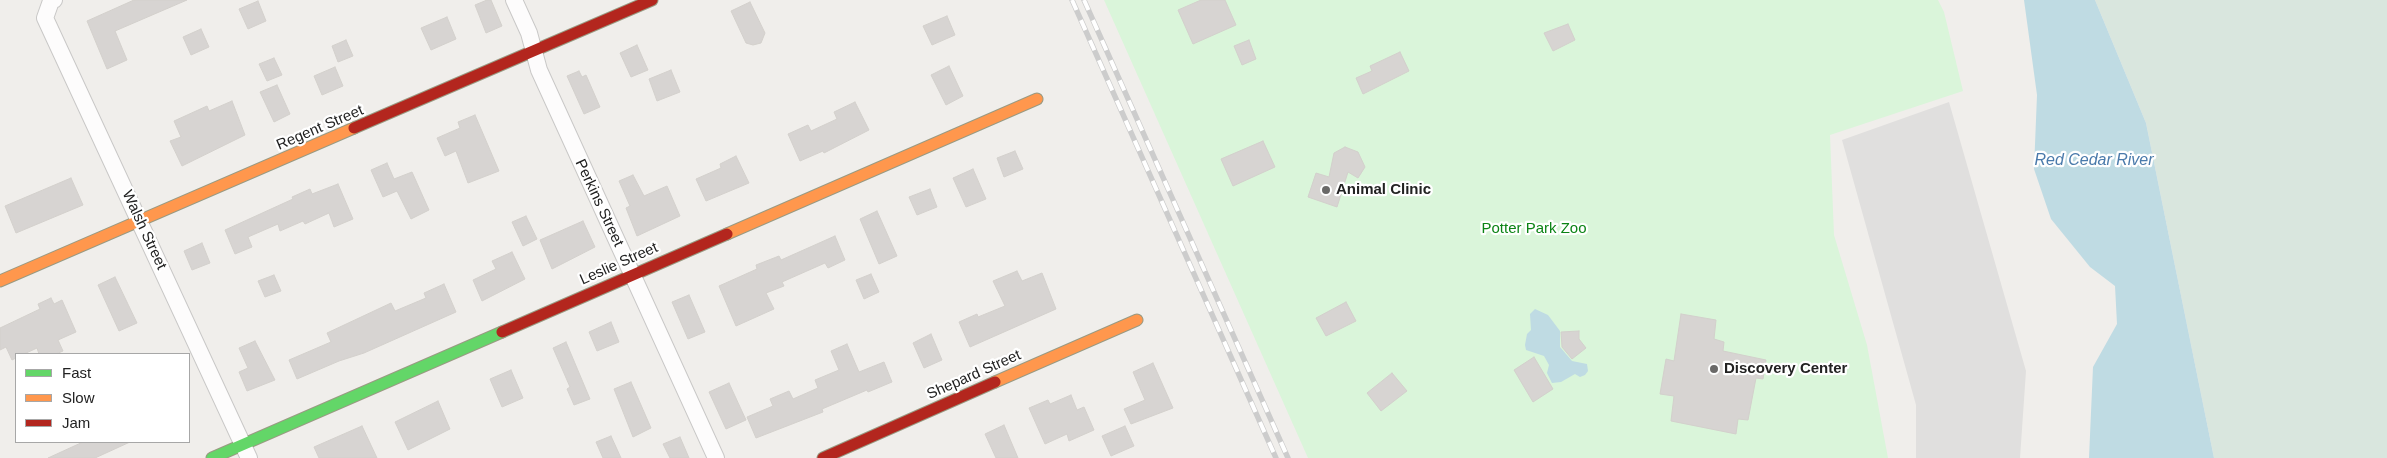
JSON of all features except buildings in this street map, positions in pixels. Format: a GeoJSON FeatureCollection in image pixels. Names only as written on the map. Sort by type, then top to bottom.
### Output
{"type":"FeatureCollection","features":[{"type":"Feature","properties":{"kind":"street","name":"Perkins Street"},"geometry":{"type":"LineString","coordinates":[[514,0],[529,33],[539,70],[716,458]]}},
{"type":"Feature","properties":{"kind":"street","name":"Regent Street"},"geometry":{"type":"LineString","coordinates":[[0,281],[141,222],[652,0]]}},
{"type":"Feature","properties":{"kind":"street","name":"Walsh Street"},"geometry":{"type":"LineString","coordinates":[[53,1],[46,18],[246,451]]}},
{"type":"Feature","properties":{"kind":"street","name":"Leslie Street"},"geometry":{"type":"LineString","coordinates":[[212,458],[246,451],[632,275],[1038,98]]}},
{"type":"Feature","properties":{"kind":"street","name":"Shepard Street"},"geometry":{"type":"LineString","coordinates":[[823,458],[1137,320]]}},
{"type":"Feature","properties":{"kind":"shaded area"},"geometry":{"type":"Polygon","coordinates":[[[2095,0],[2387,0],[2387,458],[2214,458],[2146,123],[2095,0]]]}},
{"type":"Feature","properties":{"kind":"shaded area"},"geometry":{"type":"Polygon","coordinates":[[[1949,102],[2026,371],[2020,458],[1916,458],[1916,405],[1842,140],[1949,102]]]}},
{"type":"Feature","properties":{"kind":"green space","name":"Potter Park Zoo"},"geometry":{"type":"Polygon","coordinates":[[[1104,0],[1938,0],[1944,12],[1963,91],[1830,135],[1834,235],[1867,345],[1888,458],[1308,458],[1104,0]]]}},
{"type":"Feature","properties":{"kind":"water","name":"Red Cedar River"},"geometry":{"type":"Polygon","coordinates":[[[2024,0],[2095,0],[2146,123],[2214,458],[2089,458],[2093,367],[2117,324],[2115,286],[2090,267],[2051,219],[2034,169],[2037,95],[2024,0]]]}},
{"type":"Feature","properties":{"kind":"water"},"geometry":{"type":"Polygon","coordinates":[[[1535,309],[1548,315],[1560,331],[1560,347],[1572,361],[1587,364],[1588,371],[1585,375],[1580,377],[1575,374],[1561,382],[1552,383],[1547,373],[1549,365],[1544,356],[1526,350],[1527,334],[1531,330],[1530,314],[1535,309]]]}},
{"type":"Feature","properties":{"kind":"railway"},"geometry":{"type":"LineString","coordinates":[[1072,0],[1276,458]]}},
{"type":"Feature","properties":{"kind":"railway"},"geometry":{"type":"LineString","coordinates":[[1084,0],[1288,458]]}},
{"type":"Feature","properties":{"kind":"traffic: fast"},"geometry":{"type":"LineString","coordinates":[[212,458],[502,332]]}},
{"type":"Feature","properties":{"kind":"traffic: slow"},"geometry":{"type":"LineString","coordinates":[[727,234],[1037,99]]}},
{"type":"Feature","properties":{"kind":"traffic: slow"},"geometry":{"type":"LineString","coordinates":[[0,281],[354,128]]}},
{"type":"Feature","properties":{"kind":"traffic: slow"},"geometry":{"type":"LineString","coordinates":[[995,382],[1137,320]]}},
{"type":"Feature","properties":{"kind":"traffic: jam"},"geometry":{"type":"LineString","coordinates":[[354,128],[652,0]]}},
{"type":"Feature","properties":{"kind":"traffic: jam"},"geometry":{"type":"LineString","coordinates":[[502,332],[727,234]]}},
{"type":"Feature","properties":{"kind":"traffic: jam"},"geometry":{"type":"LineString","coordinates":[[823,458],[995,382]]}},
{"type":"Feature","properties":{"kind":"place","name":"Animal Clinic"},"geometry":{"type":"Point","coordinates":[1326,190]}},
{"type":"Feature","properties":{"kind":"place","name":"Discovery Center"},"geometry":{"type":"Point","coordinates":[1714,369]}}]}
